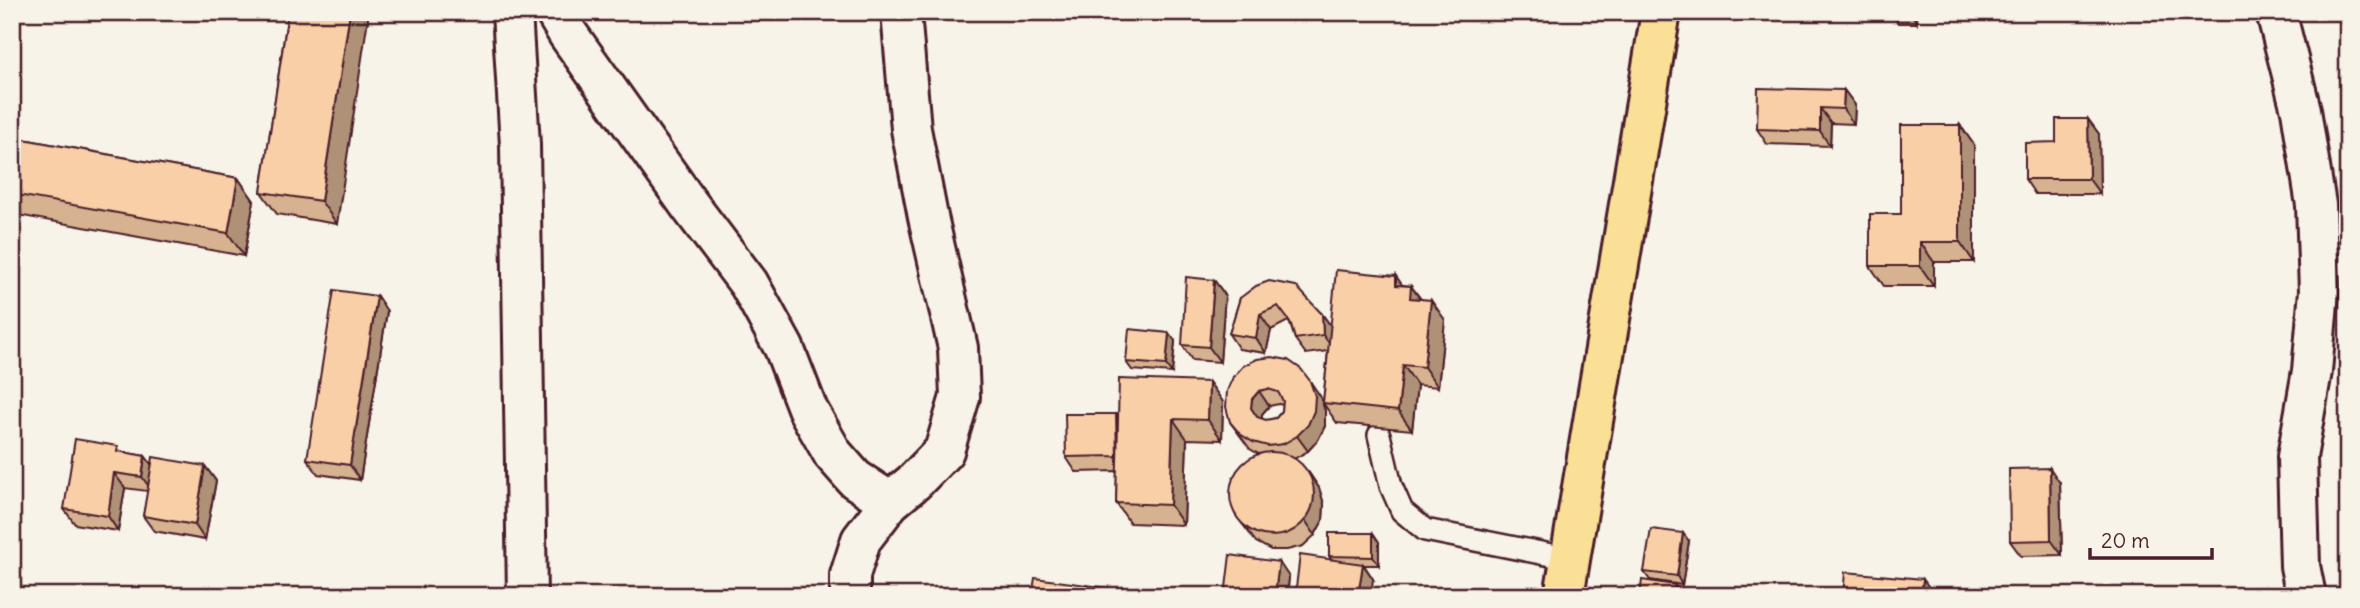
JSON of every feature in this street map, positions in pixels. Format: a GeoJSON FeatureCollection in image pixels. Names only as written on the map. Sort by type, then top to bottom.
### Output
{"type":"FeatureCollection","features":[{"type":"Feature","properties":{"kind":"highway"},"geometry":{"type":"LineString","coordinates":[[1564,596],[1661,12]]}},
{"type":"Feature","properties":{"kind":"street"},"geometry":{"type":"LineString","coordinates":[[512,12],[520,145],[527,596]]}},
{"type":"Feature","properties":{"kind":"street"},"geometry":{"type":"LineString","coordinates":[[555,12],[690,206],[749,284],[784,348],[808,410],[833,454],[855,479],[890,502]]}},
{"type":"Feature","properties":{"kind":"street"},"geometry":{"type":"LineString","coordinates":[[850,596],[850,575],[861,540],[890,502],[944,451],[960,397],[958,348],[911,129],[901,12]]}},
{"type":"Feature","properties":{"kind":"street"},"geometry":{"type":"LineString","coordinates":[[2276,12],[2301,110],[2316,205],[2319,291],[2312,371],[2297,457],[2300,566],[2305,596]]}},
{"type":"Feature","properties":{"kind":"lane"},"geometry":{"type":"LineString","coordinates":[[1379,435],[1391,486],[1402,511],[1425,530],[1571,559]]}},
{"type":"Feature","properties":{"kind":"building"},"geometry":{"type":"Polygon","coordinates":[[[288,12],[350,12],[321,201],[261,192],[288,12]]]}},
{"type":"Feature","properties":{"kind":"building"},"geometry":{"type":"Polygon","coordinates":[[[1893,12],[1912,12],[1912,15],[1893,15],[1893,12]]]}},
{"type":"Feature","properties":{"kind":"building"},"geometry":{"type":"Polygon","coordinates":[[[1758,88],[1844,90],[1843,109],[1820,108],[1820,131],[1757,129],[1758,88]]]}},
{"type":"Feature","properties":{"kind":"building"},"geometry":{"type":"Polygon","coordinates":[[[2056,119],[2088,119],[2089,179],[2025,179],[2025,143],[2056,142],[2056,119]]]}},
{"type":"Feature","properties":{"kind":"building"},"geometry":{"type":"Polygon","coordinates":[[[1901,125],[1960,125],[1960,242],[1920,242],[1920,266],[1870,266],[1870,214],[1901,214],[1901,125]]]}},
{"type":"Feature","properties":{"kind":"building"},"geometry":{"type":"Polygon","coordinates":[[[12,137],[238,178],[228,233],[12,194],[12,137]]]}},
{"type":"Feature","properties":{"kind":"building"},"geometry":{"type":"Polygon","coordinates":[[[1336,270],[1396,276],[1396,285],[1411,286],[1410,298],[1431,300],[1424,367],[1403,365],[1398,411],[1323,403],[1336,270]]]}},
{"type":"Feature","properties":{"kind":"building"},"geometry":{"type":"Polygon","coordinates":[[[1186,277],[1214,280],[1209,347],[1182,345],[1186,277]]]}},
{"type":"Feature","properties":{"kind":"building"},"geometry":{"type":"Polygon","coordinates":[[[1269,281],[1296,286],[1322,314],[1323,335],[1295,339],[1290,322],[1278,306],[1260,314],[1256,338],[1229,334],[1240,298],[1256,286],[1269,281]]]}},
{"type":"Feature","properties":{"kind":"building"},"geometry":{"type":"Polygon","coordinates":[[[334,290],[377,296],[350,465],[307,459],[334,290]]]}},
{"type":"Feature","properties":{"kind":"building"},"geometry":{"type":"Polygon","coordinates":[[[1129,329],[1169,333],[1166,365],[1126,362],[1129,329]]]}},
{"type":"Feature","properties":{"kind":"building"},"geometry":{"type":"Polygon","coordinates":[[[1272,357],[1288,360],[1301,369],[1310,381],[1315,396],[1314,411],[1308,425],[1297,436],[1283,444],[1268,446],[1253,442],[1240,434],[1230,422],[1226,407],[1227,391],[1233,377],[1243,366],[1257,359],[1272,357]],[[1268,389],[1259,391],[1252,399],[1251,408],[1257,417],[1266,420],[1276,418],[1282,411],[1283,401],[1278,392],[1268,389]]]}},
{"type":"Feature","properties":{"kind":"building"},"geometry":{"type":"Polygon","coordinates":[[[1119,379],[1209,382],[1208,420],[1173,419],[1170,505],[1116,503],[1119,379]]]}},
{"type":"Feature","properties":{"kind":"building"},"geometry":{"type":"Polygon","coordinates":[[[1065,414],[1116,414],[1117,456],[1066,457],[1065,414]]]}},
{"type":"Feature","properties":{"kind":"building"},"geometry":{"type":"Polygon","coordinates":[[[75,439],[118,446],[117,451],[145,456],[142,477],[114,473],[108,516],[64,509],[75,439]]]}},
{"type":"Feature","properties":{"kind":"building"},"geometry":{"type":"Polygon","coordinates":[[[1272,452],[1295,459],[1307,471],[1314,494],[1307,517],[1295,529],[1272,536],[1249,529],[1237,517],[1230,494],[1237,471],[1249,459],[1272,452]]]}},
{"type":"Feature","properties":{"kind":"building"},"geometry":{"type":"Polygon","coordinates":[[[153,457],[205,466],[195,525],[143,516],[153,457]]]}},
{"type":"Feature","properties":{"kind":"building"},"geometry":{"type":"Polygon","coordinates":[[[2050,468],[2051,540],[2010,541],[2009,469],[2050,468]]]}},
{"type":"Feature","properties":{"kind":"building"},"geometry":{"type":"Polygon","coordinates":[[[1651,529],[1683,533],[1677,576],[1644,572],[1651,529]]]}},
{"type":"Feature","properties":{"kind":"building"},"geometry":{"type":"Polygon","coordinates":[[[1329,533],[1373,533],[1373,557],[1329,556],[1329,533]]]}},
{"type":"Feature","properties":{"kind":"building"},"geometry":{"type":"Polygon","coordinates":[[[1230,555],[1279,562],[1275,594],[1259,592],[1259,596],[1225,596],[1230,555]]]}},
{"type":"Feature","properties":{"kind":"building"},"geometry":{"type":"Polygon","coordinates":[[[1300,555],[1363,564],[1358,596],[1295,596],[1300,555]]]}},
{"type":"Feature","properties":{"kind":"building"},"geometry":{"type":"Polygon","coordinates":[[[1845,572],[1923,579],[1921,596],[1843,596],[1845,572]]]}},
{"type":"Feature","properties":{"kind":"building"},"geometry":{"type":"Polygon","coordinates":[[[1035,578],[1138,592],[1137,596],[1032,596],[1035,578]]]}},
{"type":"Feature","properties":{"kind":"building"},"geometry":{"type":"Polygon","coordinates":[[[1642,580],[1675,585],[1673,596],[1640,596],[1642,580]]]}}]}
